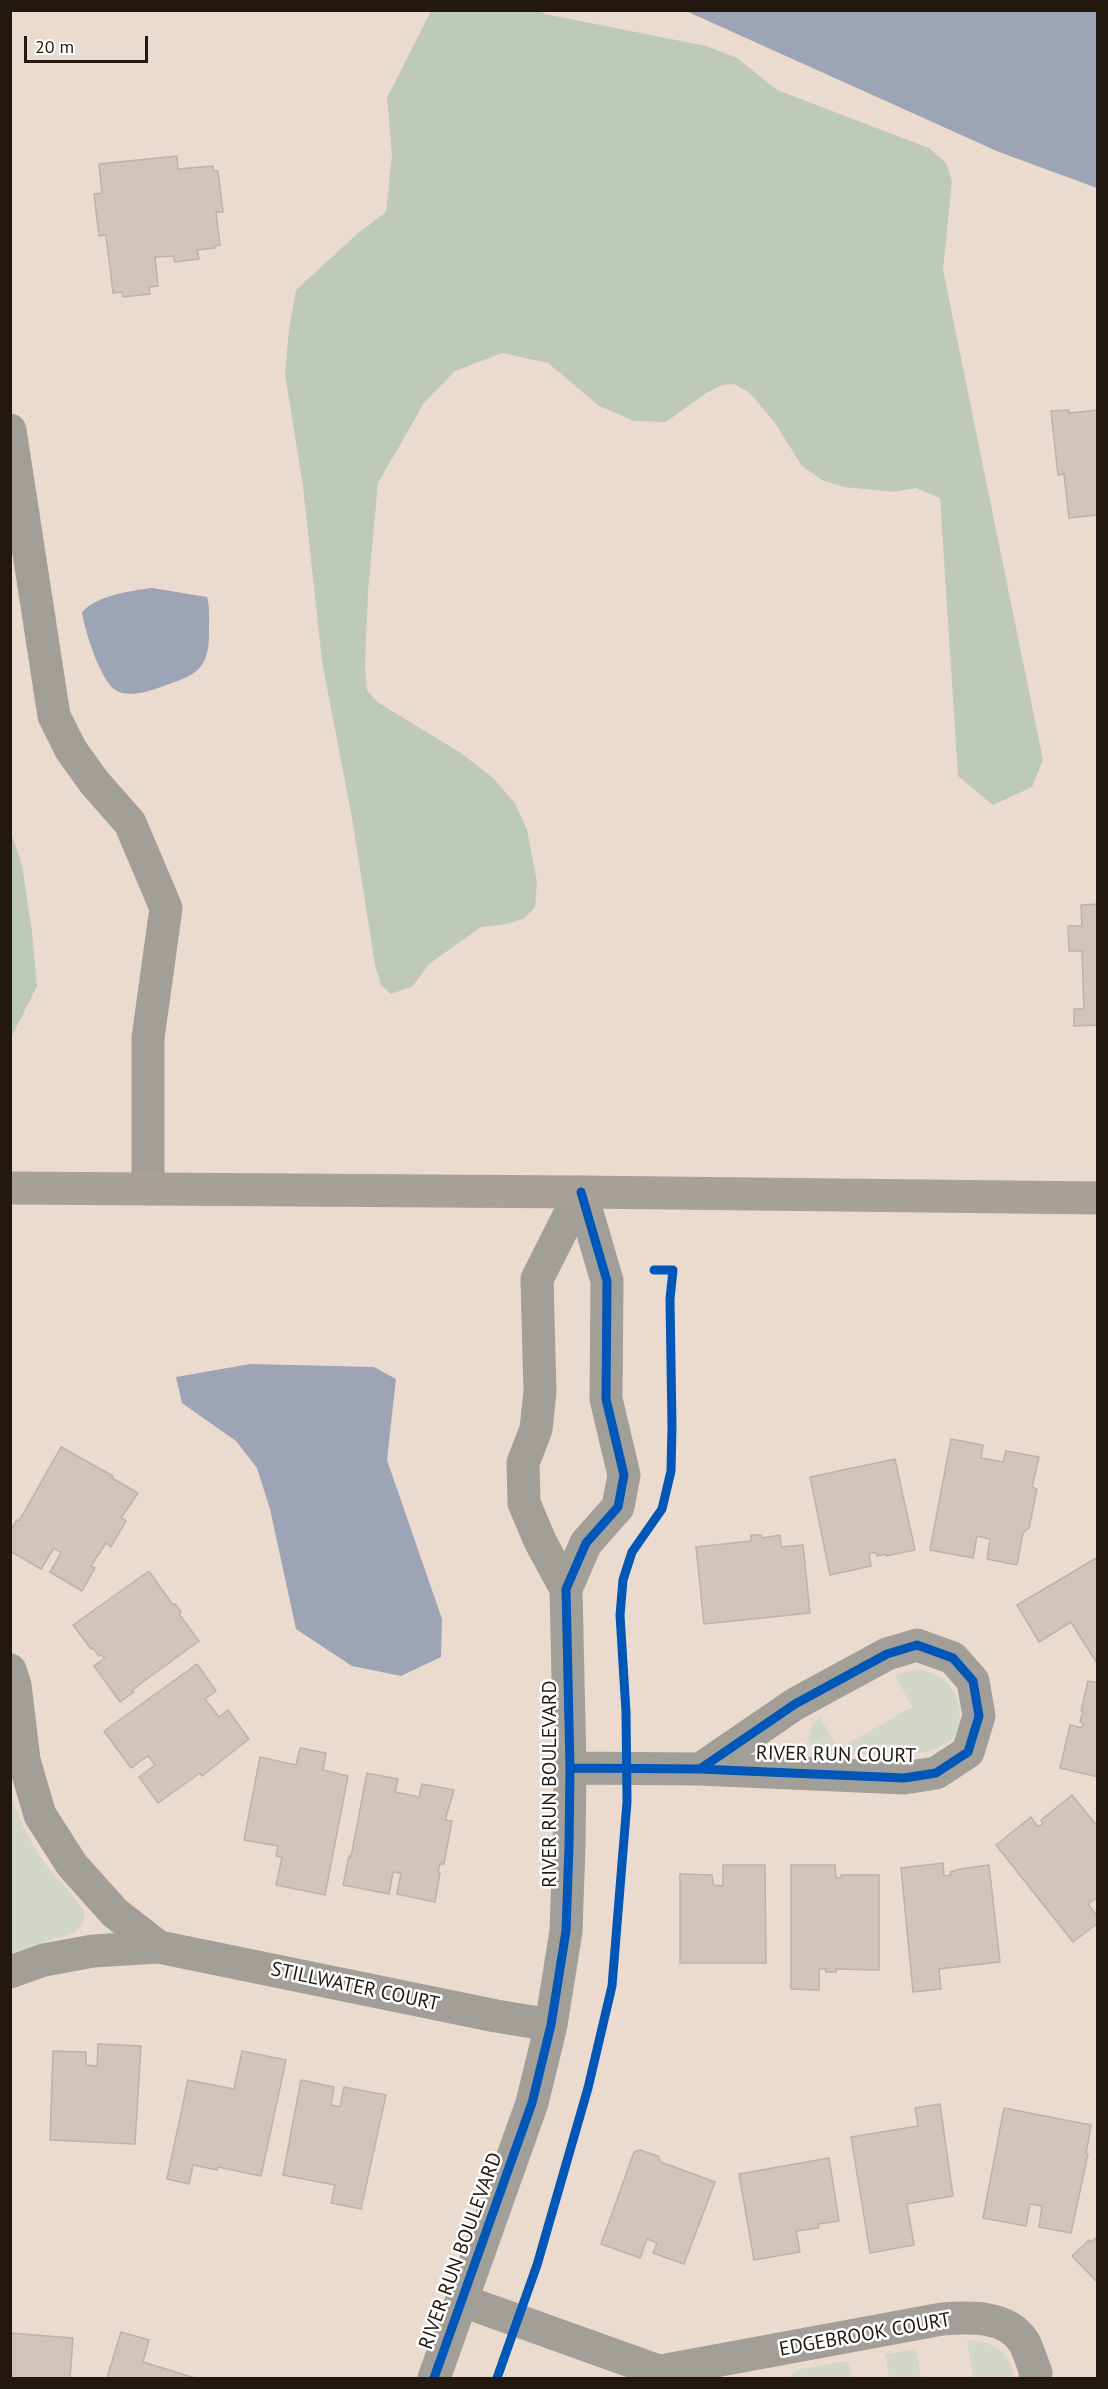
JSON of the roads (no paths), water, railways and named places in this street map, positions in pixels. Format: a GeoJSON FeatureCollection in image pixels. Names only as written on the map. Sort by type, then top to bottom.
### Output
{"type":"FeatureCollection","features":[{"type":"Feature","properties":{"kind":"main road"},"geometry":{"type":"LineString","coordinates":[[10,1188],[1098,1198]]}},
{"type":"Feature","properties":{"kind":"street"},"geometry":{"type":"LineString","coordinates":[[10,430],[54,716],[88,774],[130,823],[166,908],[147,1038],[148,1189]]}},
{"type":"Feature","properties":{"kind":"street","name":"RIVER RUN BOULEVARD"},"geometry":{"type":"LineString","coordinates":[[566,1589],[540,1541],[524,1503],[523,1463],[536,1429],[540,1392],[537,1279],[581,1192]]}},
{"type":"Feature","properties":{"kind":"street","name":"RIVER RUN BOULEVARD"},"geometry":{"type":"LineString","coordinates":[[434,2379],[532,2103],[551,2025],[567,1931],[570,1768],[566,1589],[586,1543],[618,1507],[624,1475],[606,1400],[607,1281],[581,1192]]}},
{"type":"Feature","properties":{"kind":"street","name":"RIVER RUN COURT"},"geometry":{"type":"LineString","coordinates":[[570,1768],[700,1769],[904,1778],[936,1773],[968,1752],[980,1716],[973,1681],[953,1658],[916,1645],[887,1654],[795,1704],[700,1769]]}},
{"type":"Feature","properties":{"kind":"street","name":"STILLWATER COURT"},"geometry":{"type":"LineString","coordinates":[[10,1670],[15,1685],[24,1760],[40,1815],[72,1865],[115,1913],[159,1947]]}},
{"type":"Feature","properties":{"kind":"street","name":"STILLWATER COURT"},"geometry":{"type":"LineString","coordinates":[[10,1972],[44,1960],[93,1951],[159,1947],[551,2025]]}},
{"type":"Feature","properties":{"kind":"street","name":"EDGEBROOK COURT"},"geometry":{"type":"LineString","coordinates":[[463,2301],[669,2375],[942,2319],[973,2317],[1002,2324],[1023,2341],[1036,2373],[1035,2379]]}},
{"type":"Feature","properties":{"kind":"water"},"geometry":{"type":"Polygon","coordinates":[[[686,11],[1097,11],[1097,188],[999,152],[686,11]]]}},
{"type":"Feature","properties":{"kind":"water"},"geometry":{"type":"Polygon","coordinates":[[[152,588],[207,597],[209,644],[207,655],[197,670],[181,679],[154,690],[132,694],[121,693],[111,686],[99,667],[82,612],[105,598],[124,592],[152,588]]]}},
{"type":"Feature","properties":{"kind":"water"},"geometry":{"type":"Polygon","coordinates":[[[250,1364],[374,1367],[396,1379],[387,1460],[442,1619],[441,1657],[401,1676],[352,1666],[296,1629],[270,1509],[257,1468],[236,1441],[182,1403],[176,1377],[250,1364]]]}}]}
